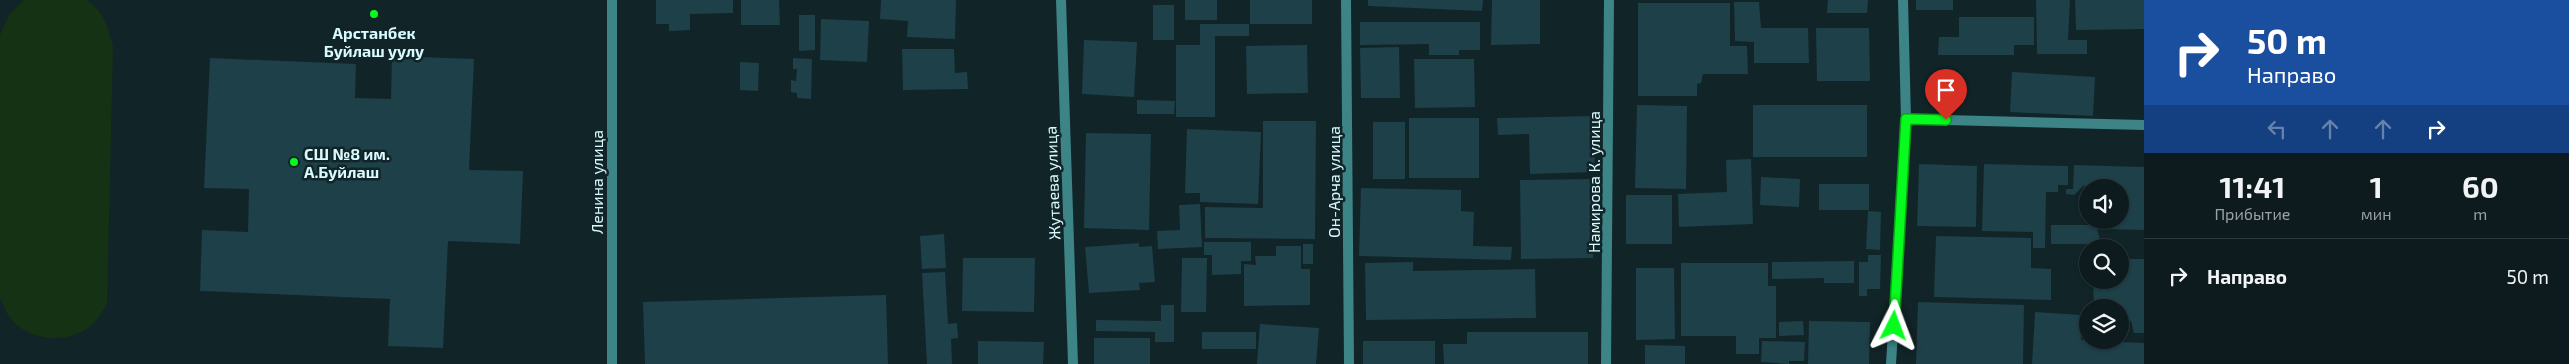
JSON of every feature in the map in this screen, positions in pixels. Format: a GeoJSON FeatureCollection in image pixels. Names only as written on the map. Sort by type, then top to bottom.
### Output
{"type":"FeatureCollection","features":[{"type":"Feature","properties":{"kind":"street","name":"Ленина улица"},"geometry":{"type":"LineString","coordinates":[[612,0],[612,364]]}},
{"type":"Feature","properties":{"kind":"street","name":"Жутаева улица"},"geometry":{"type":"LineString","coordinates":[[1061,0],[1074,364]]}},
{"type":"Feature","properties":{"kind":"street","name":"Он-Арча улица"},"geometry":{"type":"LineString","coordinates":[[1346,0],[1349,364]]}},
{"type":"Feature","properties":{"kind":"street","name":"Намирова К. улица"},"geometry":{"type":"LineString","coordinates":[[1606,364],[1609,0]]}},
{"type":"Feature","properties":{"kind":"street"},"geometry":{"type":"LineString","coordinates":[[1891,364],[1906,119],[1903,0]]}},
{"type":"Feature","properties":{"kind":"street"},"geometry":{"type":"LineString","coordinates":[[1906,119],[2144,125]]}},
{"type":"Feature","properties":{"kind":"green space"},"geometry":{"type":"Polygon","coordinates":[[[24,0],[86,0],[101,14],[113,46],[107,304],[94,323],[73,335],[61,338],[49,338],[26,331],[8,315],[0,298],[0,35],[9,15],[24,0]]]}},
{"type":"Feature","properties":{"kind":"building"},"geometry":{"type":"Polygon","coordinates":[[[656,0],[733,0],[733,13],[690,14],[690,30],[669,31],[669,24],[656,24],[656,0]]]}},
{"type":"Feature","properties":{"kind":"building"},"geometry":{"type":"Polygon","coordinates":[[[741,0],[779,0],[780,25],[741,25],[741,0]]]}},
{"type":"Feature","properties":{"kind":"building"},"geometry":{"type":"Polygon","coordinates":[[[881,0],[956,0],[955,39],[907,37],[908,21],[880,19],[881,0]]]}},
{"type":"Feature","properties":{"kind":"building"},"geometry":{"type":"Polygon","coordinates":[[[1185,0],[1217,0],[1217,20],[1185,20],[1185,0]]]}},
{"type":"Feature","properties":{"kind":"building"},"geometry":{"type":"Polygon","coordinates":[[[1250,0],[1312,0],[1312,24],[1250,24],[1250,0]]]}},
{"type":"Feature","properties":{"kind":"building"},"geometry":{"type":"Polygon","coordinates":[[[1368,0],[1483,0],[1482,11],[1368,6],[1368,0]]]}},
{"type":"Feature","properties":{"kind":"building"},"geometry":{"type":"Polygon","coordinates":[[[1492,0],[1540,0],[1540,44],[1491,45],[1492,0]]]}},
{"type":"Feature","properties":{"kind":"building"},"geometry":{"type":"Polygon","coordinates":[[[1828,0],[1868,0],[1867,13],[1827,13],[1828,0]]]}},
{"type":"Feature","properties":{"kind":"building"},"geometry":{"type":"Polygon","coordinates":[[[1916,0],[1953,0],[1953,10],[1916,10],[1916,0]]]}},
{"type":"Feature","properties":{"kind":"building"},"geometry":{"type":"Polygon","coordinates":[[[2036,0],[2070,0],[2068,40],[2087,40],[2087,54],[2037,54],[2036,0]]]}},
{"type":"Feature","properties":{"kind":"building"},"geometry":{"type":"Polygon","coordinates":[[[2075,0],[2144,0],[2144,29],[2076,30],[2075,0]]]}},
{"type":"Feature","properties":{"kind":"building"},"geometry":{"type":"Polygon","coordinates":[[[1734,2],[1759,2],[1761,28],[1808,28],[1809,63],[1754,63],[1754,42],[1735,41],[1734,2]]]}},
{"type":"Feature","properties":{"kind":"building"},"geometry":{"type":"Polygon","coordinates":[[[1638,3],[1730,3],[1730,46],[1747,46],[1748,74],[1703,74],[1701,83],[1697,84],[1697,96],[1638,96],[1638,3]]]}},
{"type":"Feature","properties":{"kind":"building"},"geometry":{"type":"Polygon","coordinates":[[[1153,5],[1174,5],[1174,40],[1153,40],[1153,5]]]}},
{"type":"Feature","properties":{"kind":"building"},"geometry":{"type":"Polygon","coordinates":[[[799,15],[815,15],[815,50],[799,51],[799,15]]]}},
{"type":"Feature","properties":{"kind":"building"},"geometry":{"type":"Polygon","coordinates":[[[1959,17],[2034,17],[2034,45],[2014,45],[2014,55],[1938,55],[1939,37],[1959,37],[1959,17]]]}},
{"type":"Feature","properties":{"kind":"building"},"geometry":{"type":"Polygon","coordinates":[[[821,19],[869,21],[867,62],[820,60],[821,19]]]}},
{"type":"Feature","properties":{"kind":"building"},"geometry":{"type":"Polygon","coordinates":[[[1360,22],[1480,22],[1480,50],[1459,50],[1459,55],[1429,55],[1429,44],[1360,45],[1360,22]]]}},
{"type":"Feature","properties":{"kind":"building"},"geometry":{"type":"Polygon","coordinates":[[[1200,24],[1249,24],[1249,36],[1215,36],[1215,117],[1176,117],[1176,45],[1200,45],[1200,24]]]}},
{"type":"Feature","properties":{"kind":"building"},"geometry":{"type":"Polygon","coordinates":[[[1816,28],[1869,28],[1870,81],[1817,81],[1816,28]]]}},
{"type":"Feature","properties":{"kind":"building"},"geometry":{"type":"Polygon","coordinates":[[[1084,40],[1137,42],[1134,97],[1082,94],[1084,40]]]}},
{"type":"Feature","properties":{"kind":"building"},"geometry":{"type":"Polygon","coordinates":[[[1307,45],[1308,93],[1247,94],[1246,46],[1307,45]]]}},
{"type":"Feature","properties":{"kind":"building"},"geometry":{"type":"Polygon","coordinates":[[[1399,47],[1400,98],[1361,98],[1360,48],[1399,47]]]}},
{"type":"Feature","properties":{"kind":"building"},"geometry":{"type":"Polygon","coordinates":[[[902,49],[954,49],[955,73],[967,72],[968,89],[903,90],[902,49]]]}},
{"type":"Feature","properties":{"kind":"building"},"geometry":{"type":"Polygon","coordinates":[[[392,56],[474,59],[469,170],[523,171],[520,244],[448,241],[443,348],[388,346],[390,299],[200,291],[202,230],[248,232],[249,189],[204,188],[210,58],[356,64],[355,98],[391,99],[392,56]]]}},
{"type":"Feature","properties":{"kind":"building"},"geometry":{"type":"Polygon","coordinates":[[[793,58],[812,59],[811,99],[797,98],[797,93],[791,92],[791,80],[796,81],[797,69],[793,69],[793,58]]]}},
{"type":"Feature","properties":{"kind":"building"},"geometry":{"type":"Polygon","coordinates":[[[1414,59],[1474,59],[1475,107],[1415,108],[1414,59]]]}},
{"type":"Feature","properties":{"kind":"building"},"geometry":{"type":"Polygon","coordinates":[[[740,62],[759,63],[758,91],[740,90],[740,62]]]}},
{"type":"Feature","properties":{"kind":"building"},"geometry":{"type":"Polygon","coordinates":[[[2012,72],[2095,77],[2093,116],[2010,112],[2012,72]]]}},
{"type":"Feature","properties":{"kind":"building"},"geometry":{"type":"Polygon","coordinates":[[[1137,100],[1175,101],[1174,114],[1137,114],[1137,100]]]}},
{"type":"Feature","properties":{"kind":"building"},"geometry":{"type":"Polygon","coordinates":[[[1637,105],[1687,106],[1686,189],[1635,188],[1637,105]]]}},
{"type":"Feature","properties":{"kind":"building"},"geometry":{"type":"Polygon","coordinates":[[[1753,105],[1867,105],[1867,157],[1753,157],[1753,105]]]}},
{"type":"Feature","properties":{"kind":"building"},"geometry":{"type":"Polygon","coordinates":[[[1593,116],[1595,172],[1530,174],[1529,134],[1498,135],[1497,118],[1593,116]]]}},
{"type":"Feature","properties":{"kind":"building"},"geometry":{"type":"Polygon","coordinates":[[[1409,118],[1479,118],[1479,178],[1409,178],[1409,118]]]}},
{"type":"Feature","properties":{"kind":"building"},"geometry":{"type":"Polygon","coordinates":[[[1263,121],[1316,121],[1315,239],[1205,238],[1205,207],[1263,208],[1263,121]]]}},
{"type":"Feature","properties":{"kind":"building"},"geometry":{"type":"Polygon","coordinates":[[[1373,122],[1405,122],[1405,179],[1373,179],[1373,122]]]}},
{"type":"Feature","properties":{"kind":"building"},"geometry":{"type":"Polygon","coordinates":[[[1187,129],[1261,132],[1258,204],[1200,202],[1200,193],[1185,193],[1187,129]]]}},
{"type":"Feature","properties":{"kind":"building"},"geometry":{"type":"Polygon","coordinates":[[[1086,133],[1151,134],[1149,230],[1084,228],[1086,133]]]}},
{"type":"Feature","properties":{"kind":"building"},"geometry":{"type":"Polygon","coordinates":[[[1751,159],[1753,224],[1679,227],[1678,194],[1727,192],[1726,160],[1751,159]]]}},
{"type":"Feature","properties":{"kind":"building"},"geometry":{"type":"Polygon","coordinates":[[[1919,164],[1977,166],[1976,227],[1917,226],[1919,164]]]}},
{"type":"Feature","properties":{"kind":"building"},"geometry":{"type":"Polygon","coordinates":[[[1984,164],[2068,166],[2068,185],[2058,185],[2058,192],[2046,192],[2045,248],[2033,248],[2033,232],[1982,231],[1984,164]]]}},
{"type":"Feature","properties":{"kind":"building"},"geometry":{"type":"Polygon","coordinates":[[[2074,165],[2144,167],[2144,230],[2106,229],[2129,229],[2129,179],[2079,179],[2079,190],[2074,195],[2066,194],[2066,189],[2073,189],[2074,165]]]}},
{"type":"Feature","properties":{"kind":"building"},"geometry":{"type":"Polygon","coordinates":[[[1761,177],[1800,179],[1799,207],[1760,205],[1761,177]]]}},
{"type":"Feature","properties":{"kind":"building"},"geometry":{"type":"Polygon","coordinates":[[[1592,179],[1593,258],[1521,259],[1520,180],[1592,179]]]}},
{"type":"Feature","properties":{"kind":"building"},"geometry":{"type":"Polygon","coordinates":[[[1819,184],[1869,184],[1869,210],[1819,210],[1819,184]]]}},
{"type":"Feature","properties":{"kind":"building"},"geometry":{"type":"Polygon","coordinates":[[[1361,188],[1461,190],[1461,211],[1474,212],[1473,246],[1512,247],[1511,260],[1359,256],[1361,188]]]}},
{"type":"Feature","properties":{"kind":"building"},"geometry":{"type":"Polygon","coordinates":[[[1626,195],[1672,195],[1672,244],[1626,244],[1626,195]]]}},
{"type":"Feature","properties":{"kind":"building"},"geometry":{"type":"Polygon","coordinates":[[[1200,204],[1202,247],[1158,249],[1157,231],[1180,230],[1179,205],[1200,204]]]}},
{"type":"Feature","properties":{"kind":"building"},"geometry":{"type":"Polygon","coordinates":[[[1868,211],[1881,212],[1880,250],[1866,249],[1868,211]]]}},
{"type":"Feature","properties":{"kind":"building"},"geometry":{"type":"Polygon","coordinates":[[[2051,225],[2079,225],[2079,229],[2097,229],[2100,239],[2079,239],[2079,244],[2051,244],[2051,225]]]}},
{"type":"Feature","properties":{"kind":"building"},"geometry":{"type":"Polygon","coordinates":[[[944,234],[946,268],[922,269],[920,236],[944,234]]]}},
{"type":"Feature","properties":{"kind":"building"},"geometry":{"type":"Polygon","coordinates":[[[1936,236],[2031,238],[2031,268],[2051,269],[2051,300],[1934,297],[1936,236]]]}},
{"type":"Feature","properties":{"kind":"building"},"geometry":{"type":"Polygon","coordinates":[[[1204,242],[1251,242],[1251,261],[1241,261],[1241,274],[1212,275],[1212,255],[1204,255],[1204,242]]]}},
{"type":"Feature","properties":{"kind":"building"},"geometry":{"type":"Polygon","coordinates":[[[1139,243],[1139,247],[1152,246],[1155,282],[1139,283],[1140,290],[1089,293],[1085,247],[1139,243]]]}},
{"type":"Feature","properties":{"kind":"building"},"geometry":{"type":"Polygon","coordinates":[[[1303,244],[1313,244],[1313,264],[1303,264],[1303,244]]]}},
{"type":"Feature","properties":{"kind":"building"},"geometry":{"type":"Polygon","coordinates":[[[1276,246],[1301,246],[1301,269],[1310,269],[1310,305],[1244,306],[1244,264],[1256,265],[1255,256],[1276,256],[1276,246]]]}},
{"type":"Feature","properties":{"kind":"building"},"geometry":{"type":"Polygon","coordinates":[[[1868,255],[1881,255],[1880,289],[1867,289],[1867,296],[1859,296],[1859,262],[1868,262],[1868,255]]]}},
{"type":"Feature","properties":{"kind":"building"},"geometry":{"type":"Polygon","coordinates":[[[963,258],[1035,258],[1034,312],[962,311],[963,258]]]}},
{"type":"Feature","properties":{"kind":"building"},"geometry":{"type":"Polygon","coordinates":[[[1182,258],[1207,258],[1206,312],[1181,312],[1182,258]]]}},
{"type":"Feature","properties":{"kind":"building"},"geometry":{"type":"Polygon","coordinates":[[[2129,259],[2144,259],[2144,333],[2134,333],[2131,321],[2129,321],[2129,299],[2094,299],[2093,289],[2129,289],[2129,259]]]}},
{"type":"Feature","properties":{"kind":"building"},"geometry":{"type":"Polygon","coordinates":[[[1854,261],[1854,283],[1824,283],[1824,278],[1772,279],[1772,262],[1854,261]]]}},
{"type":"Feature","properties":{"kind":"building"},"geometry":{"type":"Polygon","coordinates":[[[1413,262],[1413,271],[1535,269],[1536,318],[1366,320],[1365,263],[1413,262]]]}},
{"type":"Feature","properties":{"kind":"building"},"geometry":{"type":"Polygon","coordinates":[[[1681,263],[1768,263],[1768,286],[1776,286],[1776,338],[1759,338],[1759,354],[1736,354],[1736,336],[1681,336],[1681,263]]]}},
{"type":"Feature","properties":{"kind":"building"},"geometry":{"type":"Polygon","coordinates":[[[1636,268],[1674,268],[1675,339],[1636,340],[1636,268]]]}},
{"type":"Feature","properties":{"kind":"building"},"geometry":{"type":"Polygon","coordinates":[[[945,272],[948,324],[957,323],[958,338],[951,339],[952,364],[927,364],[922,273],[945,272]]]}},
{"type":"Feature","properties":{"kind":"building"},"geometry":{"type":"Polygon","coordinates":[[[886,295],[888,364],[645,364],[643,302],[886,295]]]}},
{"type":"Feature","properties":{"kind":"building"},"geometry":{"type":"Polygon","coordinates":[[[1918,302],[2024,305],[2023,364],[1916,364],[1918,302]]]}},
{"type":"Feature","properties":{"kind":"building"},"geometry":{"type":"Polygon","coordinates":[[[1161,305],[1174,305],[1174,342],[1155,342],[1155,332],[1096,331],[1096,320],[1161,321],[1161,305]]]}},
{"type":"Feature","properties":{"kind":"building"},"geometry":{"type":"Polygon","coordinates":[[[2035,312],[2079,315],[2079,349],[2129,349],[2129,342],[2144,343],[2144,364],[2032,364],[2035,312]]]}},
{"type":"Feature","properties":{"kind":"building"},"geometry":{"type":"Polygon","coordinates":[[[1803,321],[1804,335],[1779,336],[1779,322],[1803,321]]]}},
{"type":"Feature","properties":{"kind":"building"},"geometry":{"type":"Polygon","coordinates":[[[1809,321],[1870,322],[1869,364],[1808,364],[1809,321]]]}},
{"type":"Feature","properties":{"kind":"building"},"geometry":{"type":"Polygon","coordinates":[[[1260,324],[1319,328],[1316,364],[1257,364],[1260,324]]]}},
{"type":"Feature","properties":{"kind":"building"},"geometry":{"type":"Polygon","coordinates":[[[1202,332],[1256,332],[1256,349],[1202,349],[1202,332]]]}},
{"type":"Feature","properties":{"kind":"building"},"geometry":{"type":"Polygon","coordinates":[[[1467,332],[1588,332],[1588,364],[1444,364],[1443,344],[1467,344],[1467,332]]]}},
{"type":"Feature","properties":{"kind":"building"},"geometry":{"type":"Polygon","coordinates":[[[1094,338],[1150,338],[1150,364],[1094,364],[1094,338]]]}},
{"type":"Feature","properties":{"kind":"building"},"geometry":{"type":"Polygon","coordinates":[[[978,341],[1044,342],[1043,364],[978,364],[978,341]]]}},
{"type":"Feature","properties":{"kind":"building"},"geometry":{"type":"Polygon","coordinates":[[[1363,341],[1435,341],[1435,364],[1363,364],[1363,341]]]}},
{"type":"Feature","properties":{"kind":"building"},"geometry":{"type":"Polygon","coordinates":[[[1762,341],[1805,342],[1804,361],[1789,361],[1789,364],[1761,362],[1762,341]]]}},
{"type":"Feature","properties":{"kind":"building"},"geometry":{"type":"Polygon","coordinates":[[[1645,345],[1685,346],[1685,364],[1645,364],[1645,345]]]}},
{"type":"Feature","properties":{"kind":"place","name":"Арстанбек Буйлаш уулу"},"geometry":{"type":"Point","coordinates":[374,14]}},
{"type":"Feature","properties":{"kind":"place","name":"СШ №8 им. А.Буйлаш"},"geometry":{"type":"Point","coordinates":[294,162]}},
{"type":"Feature","properties":{"kind":"route"},"geometry":{"type":"LineString","coordinates":[[1894,326],[1906,119],[1946,120]]}}]}
